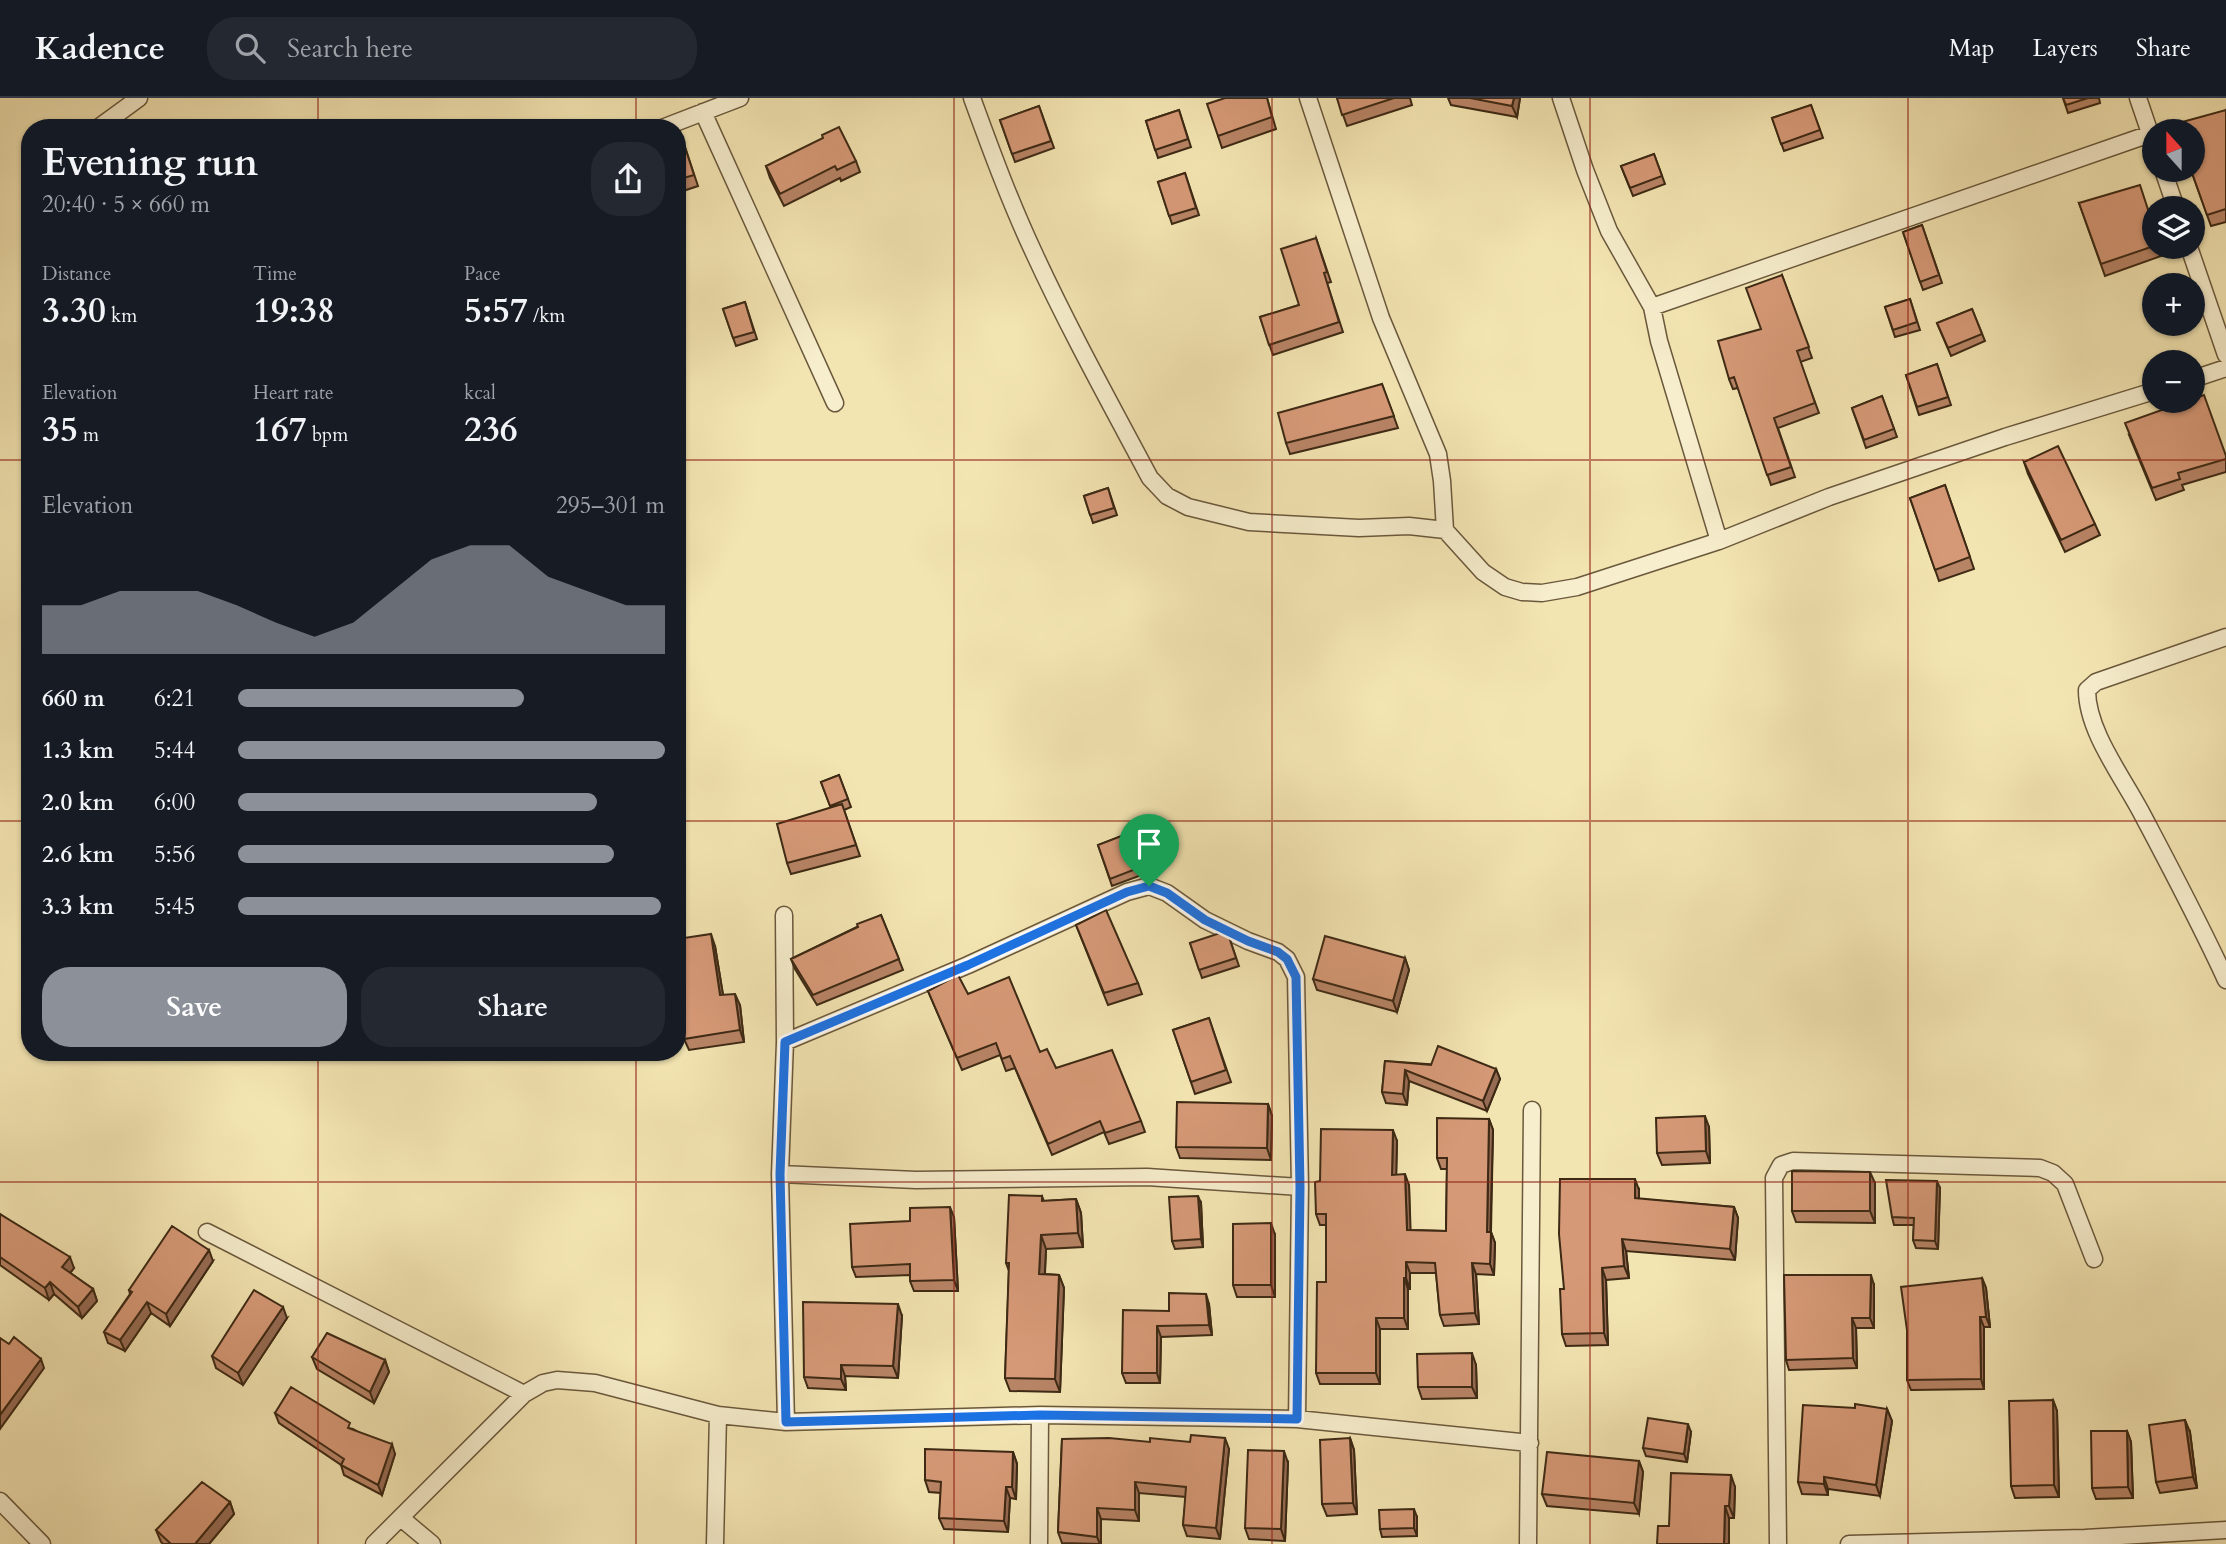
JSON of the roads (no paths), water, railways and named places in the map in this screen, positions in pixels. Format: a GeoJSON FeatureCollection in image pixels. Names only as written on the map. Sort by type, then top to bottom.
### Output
{"type":"FeatureCollection","features":[{"type":"Feature","properties":{"kind":"street"},"geometry":{"type":"LineString","coordinates":[[110,119],[139,98]]}},
{"type":"Feature","properties":{"kind":"street"},"geometry":{"type":"LineString","coordinates":[[685,119],[740,98]]}},
{"type":"Feature","properties":{"kind":"street"},"geometry":{"type":"LineString","coordinates":[[972,98],[1002,181],[1070,327],[1150,478],[1167,496],[1188,507],[1249,522],[1359,528],[1409,526],[1445,530]]}},
{"type":"Feature","properties":{"kind":"street"},"geometry":{"type":"LineString","coordinates":[[1308,98],[1381,318],[1438,454],[1445,530],[1483,572],[1505,587],[1522,593],[1542,593],[1577,586],[1719,541],[1829,497],[2005,437],[2142,395]]}},
{"type":"Feature","properties":{"kind":"street"},"geometry":{"type":"LineString","coordinates":[[1561,98],[1609,231],[1652,307],[1679,414],[1719,541]]}},
{"type":"Feature","properties":{"kind":"street"},"geometry":{"type":"LineString","coordinates":[[2138,98],[2145,119]]}},
{"type":"Feature","properties":{"kind":"street"},"geometry":{"type":"LineString","coordinates":[[703,112],[835,403]]}},
{"type":"Feature","properties":{"kind":"street"},"geometry":{"type":"LineString","coordinates":[[1652,307],[2142,143]]}},
{"type":"Feature","properties":{"kind":"street"},"geometry":{"type":"LineString","coordinates":[[2193,259],[2226,355]]}},
{"type":"Feature","properties":{"kind":"street"},"geometry":{"type":"LineString","coordinates":[[2205,375],[2226,368]]}},
{"type":"Feature","properties":{"kind":"street"},"geometry":{"type":"LineString","coordinates":[[2226,637],[2096,682],[2087,690],[2087,704],[2095,729],[2139,808],[2226,980]]}},
{"type":"Feature","properties":{"kind":"street"},"geometry":{"type":"LineString","coordinates":[[785,1042],[968,965],[1127,892],[1149,886],[1167,893],[1205,920],[1278,952],[1287,959],[1296,977],[1300,1187],[1297,1419]]}},
{"type":"Feature","properties":{"kind":"street"},"geometry":{"type":"LineString","coordinates":[[784,915],[785,1042],[780,1174],[786,1422]]}},
{"type":"Feature","properties":{"kind":"street"},"geometry":{"type":"LineString","coordinates":[[1528,1544],[1532,1110]]}},
{"type":"Feature","properties":{"kind":"street"},"geometry":{"type":"LineString","coordinates":[[1778,1544],[1774,1178],[1781,1165],[1793,1161],[2040,1168],[2053,1173],[2065,1184],[2094,1259]]}},
{"type":"Feature","properties":{"kind":"street"},"geometry":{"type":"LineString","coordinates":[[780,1174],[930,1181],[1147,1177],[1300,1187]]}},
{"type":"Feature","properties":{"kind":"street"},"geometry":{"type":"LineString","coordinates":[[207,1232],[524,1394]]}},
{"type":"Feature","properties":{"kind":"street"},"geometry":{"type":"LineString","coordinates":[[374,1544],[524,1394],[543,1383],[557,1380],[595,1383],[718,1415],[786,1422],[1040,1415],[1297,1419],[1530,1443]]}},
{"type":"Feature","properties":{"kind":"street"},"geometry":{"type":"LineString","coordinates":[[715,1544],[718,1415]]}},
{"type":"Feature","properties":{"kind":"street"},"geometry":{"type":"LineString","coordinates":[[1039,1544],[1040,1415]]}},
{"type":"Feature","properties":{"kind":"street"},"geometry":{"type":"LineString","coordinates":[[0,1501],[41,1544]]}},
{"type":"Feature","properties":{"kind":"street"},"geometry":{"type":"LineString","coordinates":[[401,1518],[432,1544]]}},
{"type":"Feature","properties":{"kind":"street"},"geometry":{"type":"LineString","coordinates":[[1849,1544],[2085,1538],[2226,1530]]}}]}
